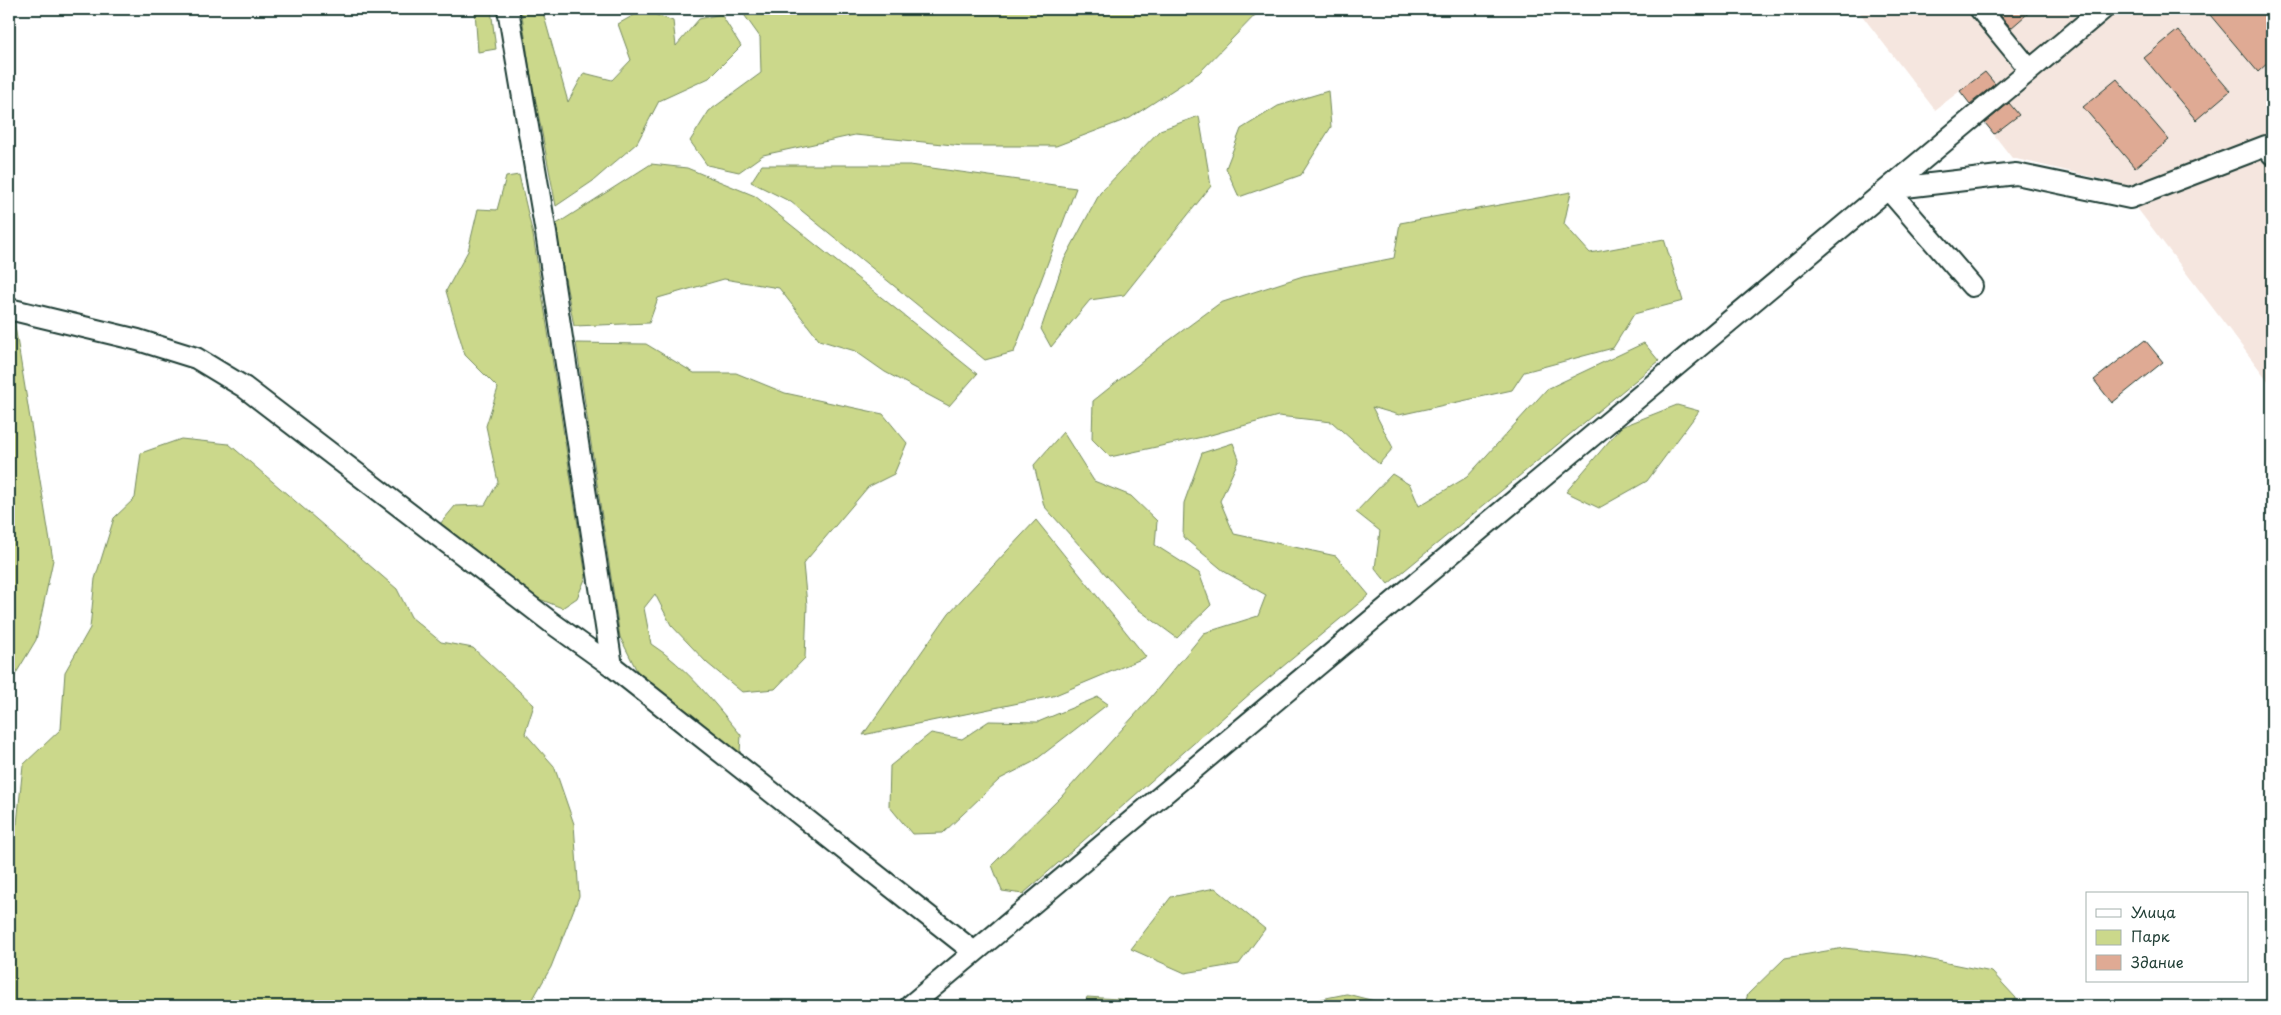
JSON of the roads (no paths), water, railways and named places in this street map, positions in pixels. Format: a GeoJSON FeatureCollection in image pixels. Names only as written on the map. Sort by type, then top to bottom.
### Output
{"type":"FeatureCollection","features":[{"type":"Feature","properties":{"kind":"street"},"geometry":{"type":"LineString","coordinates":[[508,9],[546,232],[612,666]]}},
{"type":"Feature","properties":{"kind":"street"},"geometry":{"type":"LineString","coordinates":[[1980,9],[2030,70]]}},
{"type":"Feature","properties":{"kind":"street"},"geometry":{"type":"LineString","coordinates":[[910,1006],[2103,9]]}},
{"type":"Feature","properties":{"kind":"street"},"geometry":{"type":"LineString","coordinates":[[1888,189],[2016,174],[2130,198],[2266,146],[2272,154]]}},
{"type":"Feature","properties":{"kind":"street"},"geometry":{"type":"LineString","coordinates":[[1888,189],[1972,286]]}},
{"type":"Feature","properties":{"kind":"street"},"geometry":{"type":"LineString","coordinates":[[9,309],[138,340],[196,358],[244,387],[552,623],[612,666],[974,952]]}}]}
